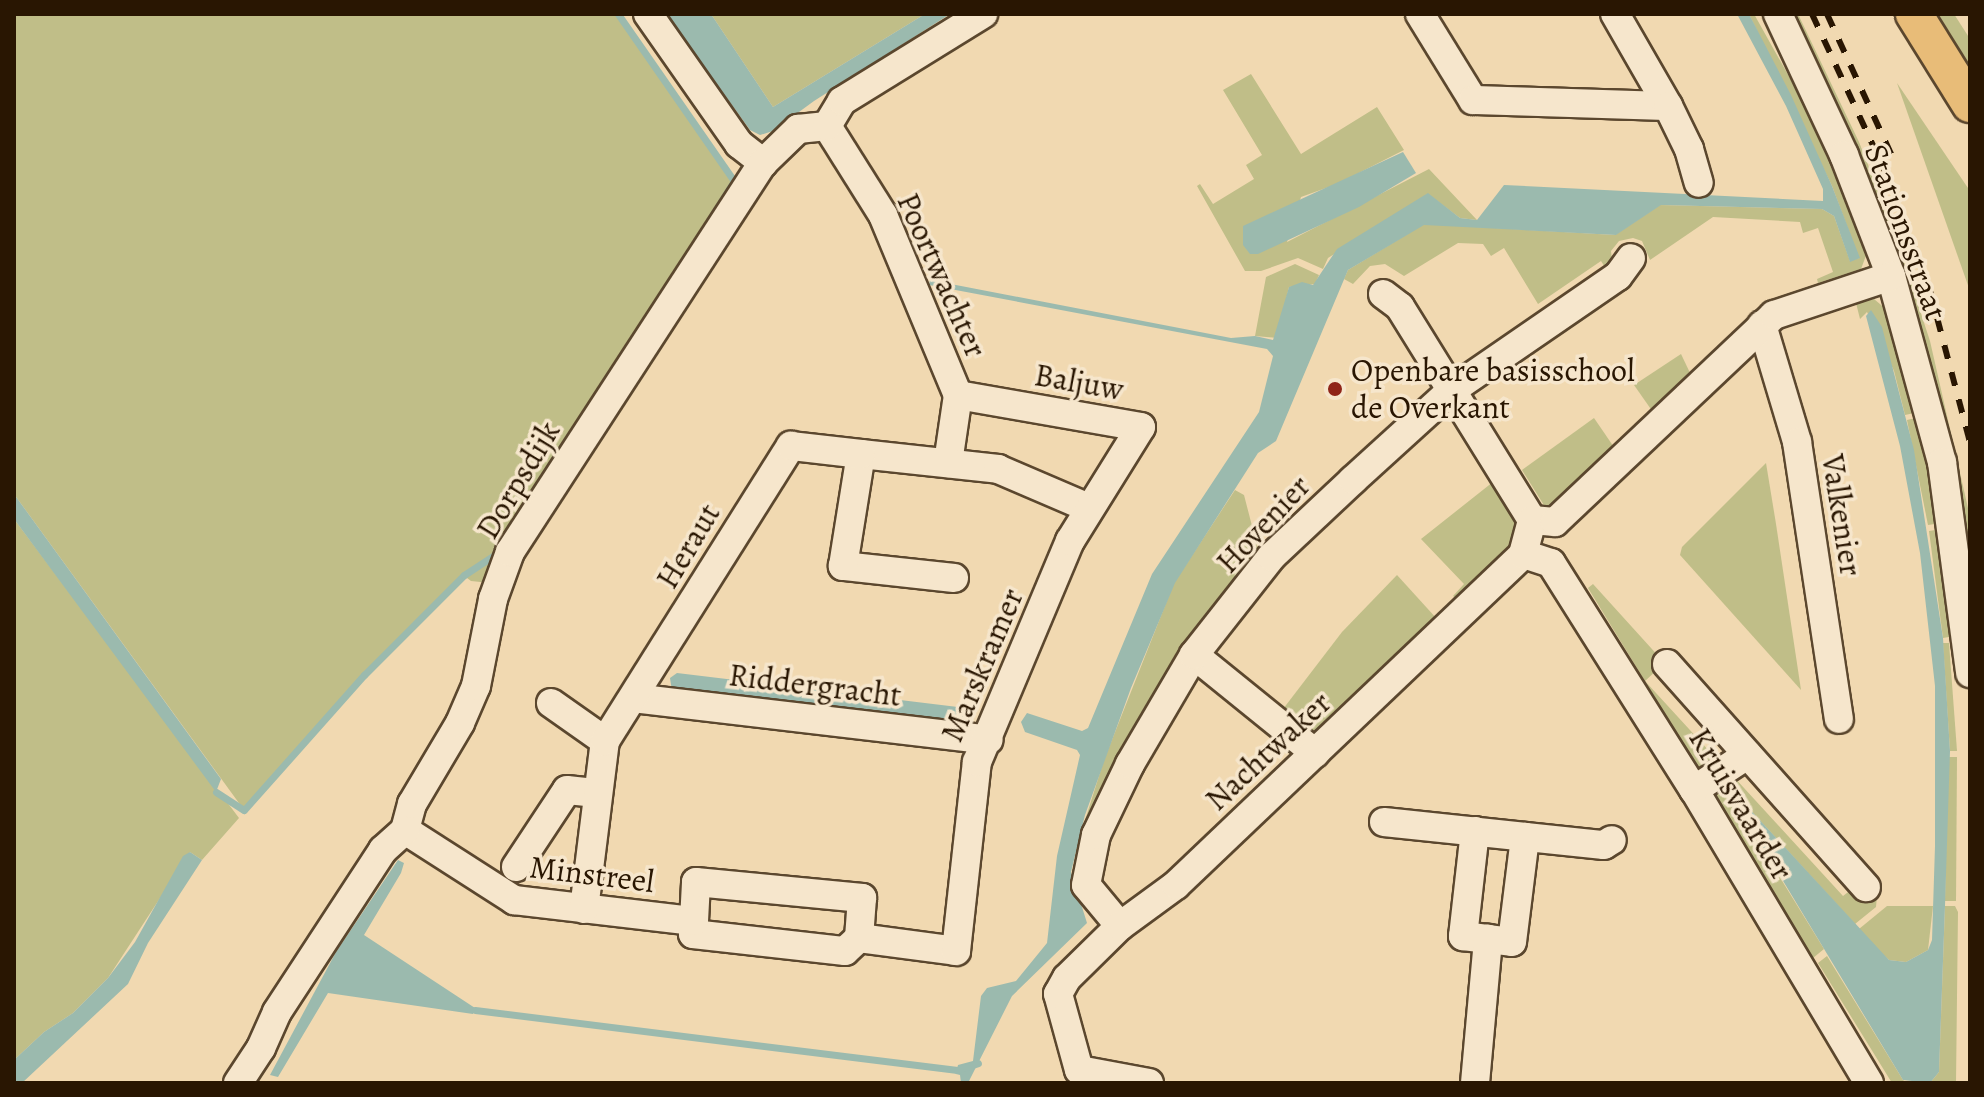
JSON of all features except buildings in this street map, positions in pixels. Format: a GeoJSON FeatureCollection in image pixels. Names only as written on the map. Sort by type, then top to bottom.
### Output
{"type":"FeatureCollection","features":[{"type":"Feature","properties":{"kind":"main road"},"geometry":{"type":"LineString","coordinates":[[1914,14],[1970,104]]}},
{"type":"Feature","properties":{"kind":"street"},"geometry":{"type":"LineString","coordinates":[[648,14],[739,144],[763,163]]}},
{"type":"Feature","properties":{"kind":"street"},"geometry":{"type":"LineString","coordinates":[[827,126],[842,101],[983,14]]}},
{"type":"Feature","properties":{"kind":"street"},"geometry":{"type":"LineString","coordinates":[[1420,14],[1473,100],[1668,106]]}},
{"type":"Feature","properties":{"kind":"street"},"geometry":{"type":"LineString","coordinates":[[1615,14],[1668,106],[1689,149],[1699,183]]}},
{"type":"Feature","properties":{"kind":"street","name":"Stationsstraat"},"geometry":{"type":"LineString","coordinates":[[1778,14],[1844,155],[1891,276],[1942,462],[1970,673]]}},
{"type":"Feature","properties":{"kind":"street","name":"Dorpsdijk"},"geometry":{"type":"LineString","coordinates":[[238,1083],[261,1048],[277,1012],[383,850],[405,830],[412,804],[460,723],[476,686],[493,599],[510,552],[763,163],[798,129],[827,126]]}},
{"type":"Feature","properties":{"kind":"street","name":"Poortwachter"},"geometry":{"type":"LineString","coordinates":[[827,126],[883,215],[958,395],[948,463]]}},
{"type":"Feature","properties":{"kind":"street","name":"Hovenier"},"geometry":{"type":"LineString","coordinates":[[1120,926],[1086,885],[1096,835],[1130,764],[1194,655],[1271,557],[1452,390],[1618,276],[1631,258]]}},
{"type":"Feature","properties":{"kind":"street"},"geometry":{"type":"LineString","coordinates":[[1523,554],[1544,521],[1774,315],[1891,276]]}},
{"type":"Feature","properties":{"kind":"street"},"geometry":{"type":"LineString","coordinates":[[1383,294],[1400,307],[1452,390],[1544,521]]}},
{"type":"Feature","properties":{"kind":"street","name":"Valkenier"},"geometry":{"type":"LineString","coordinates":[[1762,325],[1797,442],[1839,719]]}},
{"type":"Feature","properties":{"kind":"street","name":"Baljuw"},"geometry":{"type":"LineString","coordinates":[[958,395],[1141,427]]}},
{"type":"Feature","properties":{"kind":"street","name":"Marskramer"},"geometry":{"type":"LineString","coordinates":[[956,951],[975,774],[1070,541],[1141,427]]}},
{"type":"Feature","properties":{"kind":"street","name":"Heraut"},"geometry":{"type":"LineString","coordinates":[[584,909],[605,741],[791,446],[861,454]]}},
{"type":"Feature","properties":{"kind":"street"},"geometry":{"type":"LineString","coordinates":[[954,578],[843,566],[861,454],[998,469],[1089,508]]}},
{"type":"Feature","properties":{"kind":"street","name":"Kruisvaarder"},"geometry":{"type":"LineString","coordinates":[[1523,554],[1551,563],[1694,790],[1869,1083]]}},
{"type":"Feature","properties":{"kind":"street","name":"Nachtwaker"},"geometry":{"type":"LineString","coordinates":[[1076,1077],[1058,994],[1067,978],[1120,926],[1176,885],[1523,554]]}},
{"type":"Feature","properties":{"kind":"street"},"geometry":{"type":"LineString","coordinates":[[1194,655],[1315,753]]}},
{"type":"Feature","properties":{"kind":"street","name":"Kruisvaarder"},"geometry":{"type":"LineString","coordinates":[[1667,664],[1866,887]]}},
{"type":"Feature","properties":{"kind":"street","name":"Riddergracht"},"geometry":{"type":"LineString","coordinates":[[633,698],[989,740]]}},
{"type":"Feature","properties":{"kind":"street"},"geometry":{"type":"LineString","coordinates":[[551,703],[605,741]]}},
{"type":"Feature","properties":{"kind":"street"},"geometry":{"type":"LineString","coordinates":[[1694,790],[1747,755]]}},
{"type":"Feature","properties":{"kind":"street"},"geometry":{"type":"LineString","coordinates":[[516,867],[567,790],[597,793]]}},
{"type":"Feature","properties":{"kind":"street"},"geometry":{"type":"LineString","coordinates":[[1384,822],[1604,845],[1612,840]]}},
{"type":"Feature","properties":{"kind":"street","name":"Minstreel"},"geometry":{"type":"LineString","coordinates":[[405,830],[514,900],[694,921]]}},
{"type":"Feature","properties":{"kind":"street"},"geometry":{"type":"LineString","coordinates":[[1475,831],[1463,936],[1512,942],[1525,837]]}},
{"type":"Feature","properties":{"kind":"street","name":"Minstreel"},"geometry":{"type":"LineString","coordinates":[[696,882],[862,898],[859,938],[845,951],[693,934],[696,882]]}},
{"type":"Feature","properties":{"kind":"street","name":"Minstreel"},"geometry":{"type":"LineString","coordinates":[[859,938],[956,951]]}},
{"type":"Feature","properties":{"kind":"street"},"geometry":{"type":"LineString","coordinates":[[1475,1083],[1488,939]]}},
{"type":"Feature","properties":{"kind":"street"},"geometry":{"type":"LineString","coordinates":[[1076,1077],[1149,1083]]}},
{"type":"Feature","properties":{"kind":"shaded area"},"geometry":{"type":"Polygon","coordinates":[[[14,14],[615,14],[734,181],[490,583],[471,581],[463,575],[364,675],[244,810],[14,494],[14,14]]]}},
{"type":"Feature","properties":{"kind":"shaded area"},"geometry":{"type":"Polygon","coordinates":[[[666,14],[711,14],[773,107],[925,14],[950,14],[814,101],[773,131],[760,135],[750,130],[666,14]]]}},
{"type":"Feature","properties":{"kind":"shaded area"},"geometry":{"type":"Polygon","coordinates":[[[711,14],[925,14],[773,107],[711,14]]]}},
{"type":"Feature","properties":{"kind":"shaded area"},"geometry":{"type":"Polygon","coordinates":[[[1737,14],[1749,14],[1791,95],[1860,258],[1850,262],[1834,216],[1822,209],[1661,205],[1616,235],[1424,225],[1348,270],[1276,441],[1258,453],[1175,583],[1131,688],[1085,815],[1071,872],[1087,923],[1012,996],[968,1083],[961,1083],[960,1075],[956,1074],[958,1065],[973,1061],[981,996],[987,988],[1016,981],[1047,943],[1057,856],[1080,755],[1077,750],[1025,732],[1021,722],[1027,713],[1082,731],[1088,728],[1152,574],[1259,412],[1273,356],[1267,349],[929,285],[930,280],[1231,338],[1255,336],[1273,340],[1289,287],[1302,282],[1313,285],[1337,249],[1428,193],[1460,218],[1477,220],[1504,185],[1823,201],[1823,189],[1786,106],[1737,14]]]}},
{"type":"Feature","properties":{"kind":"shaded area"},"geometry":{"type":"Polygon","coordinates":[[[1749,14],[1754,14],[1805,105],[1867,253],[1861,269],[1818,283],[1817,279],[1833,272],[1818,228],[1803,233],[1800,222],[1713,217],[1650,260],[1642,241],[1633,238],[1619,241],[1611,251],[1613,268],[1610,275],[1601,261],[1538,304],[1504,248],[1491,256],[1483,244],[1458,243],[1404,276],[1385,264],[1370,266],[1353,284],[1344,279],[1348,270],[1424,224],[1615,235],[1660,205],[1822,209],[1834,216],[1850,261],[1859,258],[1832,186],[1749,14]]]}},
{"type":"Feature","properties":{"kind":"shaded area"},"geometry":{"type":"Polygon","coordinates":[[[1788,14],[1798,14],[1859,142],[1893,228],[1930,341],[1970,517],[1970,580],[1955,474],[1788,14]]]}},
{"type":"Feature","properties":{"kind":"shaded area"},"geometry":{"type":"Polygon","coordinates":[[[1925,14],[1954,14],[1970,39],[1970,86],[1925,14]]]}},
{"type":"Feature","properties":{"kind":"shaded area"},"geometry":{"type":"Polygon","coordinates":[[[1251,74],[1301,154],[1377,107],[1404,150],[1337,184],[1301,197],[1287,242],[1429,169],[1477,220],[1460,218],[1428,194],[1328,258],[1323,269],[1298,258],[1261,271],[1245,271],[1197,186],[1200,184],[1213,204],[1254,179],[1246,165],[1262,155],[1223,90],[1251,74]]]}},
{"type":"Feature","properties":{"kind":"shaded area"},"geometry":{"type":"Polygon","coordinates":[[[1897,83],[1970,191],[1970,291],[1897,83]]]}},
{"type":"Feature","properties":{"kind":"shaded area"},"geometry":{"type":"Polygon","coordinates":[[[1403,152],[1416,173],[1359,207],[1258,254],[1250,254],[1243,245],[1243,226],[1403,152]]]}},
{"type":"Feature","properties":{"kind":"shaded area"},"geometry":{"type":"Polygon","coordinates":[[[1295,264],[1319,275],[1315,284],[1289,287],[1277,338],[1255,336],[1266,277],[1295,264]]]}},
{"type":"Feature","properties":{"kind":"shaded area"},"geometry":{"type":"Polygon","coordinates":[[[1874,299],[1887,310],[1919,412],[1905,415],[1894,371],[1867,312],[1860,319],[1856,303],[1874,299]]]}},
{"type":"Feature","properties":{"kind":"shaded area"},"geometry":{"type":"Polygon","coordinates":[[[1871,310],[1882,327],[1914,450],[1943,638],[1950,751],[1939,1072],[1930,1083],[1903,1080],[1738,806],[1745,804],[1889,960],[1906,962],[1928,950],[1932,940],[1935,846],[1935,686],[1920,553],[1900,446],[1866,316],[1871,310]]]}},
{"type":"Feature","properties":{"kind":"shaded area"},"geometry":{"type":"Polygon","coordinates":[[[1681,354],[1691,375],[1655,415],[1634,385],[1681,354]]]}},
{"type":"Feature","properties":{"kind":"shaded area"},"geometry":{"type":"Polygon","coordinates":[[[1920,417],[1942,523],[1928,525],[1907,420],[1920,417]]]}},
{"type":"Feature","properties":{"kind":"shaded area"},"geometry":{"type":"Polygon","coordinates":[[[1594,418],[1618,453],[1547,510],[1522,470],[1594,418]]]}},
{"type":"Feature","properties":{"kind":"shaded area"},"geometry":{"type":"Polygon","coordinates":[[[1766,463],[1801,690],[1680,555],[1682,547],[1766,463]]]}},
{"type":"Feature","properties":{"kind":"shaded area"},"geometry":{"type":"Polygon","coordinates":[[[1498,478],[1525,523],[1518,548],[1460,601],[1453,596],[1464,584],[1421,539],[1498,478]]]}},
{"type":"Feature","properties":{"kind":"shaded area"},"geometry":{"type":"Polygon","coordinates":[[[1235,490],[1244,495],[1258,549],[1262,553],[1076,849],[1104,760],[1174,583],[1235,490]]]}},
{"type":"Feature","properties":{"kind":"shaded area"},"geometry":{"type":"Polygon","coordinates":[[[14,494],[221,779],[216,792],[14,519],[14,494]]]}},
{"type":"Feature","properties":{"kind":"shaded area"},"geometry":{"type":"Polygon","coordinates":[[[14,519],[239,818],[202,860],[190,852],[108,978],[73,1013],[44,1032],[14,1060],[14,519]]]}},
{"type":"Feature","properties":{"kind":"shaded area"},"geometry":{"type":"Polygon","coordinates":[[[1942,529],[1955,636],[1943,638],[1929,531],[1942,529]]]}},
{"type":"Feature","properties":{"kind":"shaded area"},"geometry":{"type":"Polygon","coordinates":[[[1397,575],[1437,619],[1313,737],[1280,713],[1342,632],[1397,575]]]}},
{"type":"Feature","properties":{"kind":"shaded area"},"geometry":{"type":"Polygon","coordinates":[[[1593,584],[1661,659],[1658,669],[1645,681],[1722,765],[1703,776],[1588,588],[1593,584]]]}},
{"type":"Feature","properties":{"kind":"shaded area"},"geometry":{"type":"Polygon","coordinates":[[[1943,643],[1949,643],[1957,751],[1950,751],[1943,643]]]}},
{"type":"Feature","properties":{"kind":"shaded area"},"geometry":{"type":"Polygon","coordinates":[[[677,673],[966,708],[972,715],[969,725],[672,691],[670,678],[677,673]]]}},
{"type":"Feature","properties":{"kind":"shaded area"},"geometry":{"type":"Polygon","coordinates":[[[1948,757],[1957,757],[1956,901],[1945,901],[1948,757]]]}},
{"type":"Feature","properties":{"kind":"shaded area"},"geometry":{"type":"Polygon","coordinates":[[[1733,776],[1843,896],[1856,886],[1872,890],[1877,896],[1876,907],[1855,924],[1745,804],[1739,811],[1824,949],[1813,958],[1711,790],[1733,776]]]}},
{"type":"Feature","properties":{"kind":"shaded area"},"geometry":{"type":"Polygon","coordinates":[[[190,852],[202,860],[148,943],[128,984],[22,1083],[14,1083],[14,1060],[44,1032],[73,1013],[108,978],[135,942],[183,856],[190,852]]]}},
{"type":"Feature","properties":{"kind":"shaded area"},"geometry":{"type":"Polygon","coordinates":[[[398,860],[404,863],[401,873],[364,935],[475,1008],[473,1014],[328,993],[278,1077],[270,1075],[336,952],[398,860]]]}},
{"type":"Feature","properties":{"kind":"shaded area"},"geometry":{"type":"Polygon","coordinates":[[[1887,906],[1933,906],[1928,950],[1906,962],[1889,960],[1879,951],[1859,929],[1887,906]]]}},
{"type":"Feature","properties":{"kind":"shaded area"},"geometry":{"type":"Polygon","coordinates":[[[1945,906],[1955,906],[1958,912],[1956,1083],[1930,1083],[1939,1072],[1945,906]]]}},
{"type":"Feature","properties":{"kind":"shaded area"},"geometry":{"type":"Polygon","coordinates":[[[1827,956],[1907,1083],[1892,1083],[1818,963],[1827,956]]]}},
{"type":"Feature","properties":{"kind":"waterway"},"geometry":{"type":"LineString","coordinates":[[618,14],[734,181],[709,221]]}},
{"type":"Feature","properties":{"kind":"waterway"},"geometry":{"type":"LineString","coordinates":[[216,792],[244,810],[364,675],[464,575],[499,552]]}},
{"type":"Feature","properties":{"kind":"waterway"},"geometry":{"type":"LineString","coordinates":[[475,1010],[957,1070],[978,1063]]}},
{"type":"Feature","properties":{"kind":"railway"},"geometry":{"type":"LineString","coordinates":[[1812,14],[1892,186],[1930,291],[1970,442]]}},
{"type":"Feature","properties":{"kind":"railway"},"geometry":{"type":"LineString","coordinates":[[1827,14],[1893,158]]}},
{"type":"Feature","properties":{"kind":"place","name":"Openbare basisschool de Overkant"},"geometry":{"type":"Point","coordinates":[1335,389]}}]}
